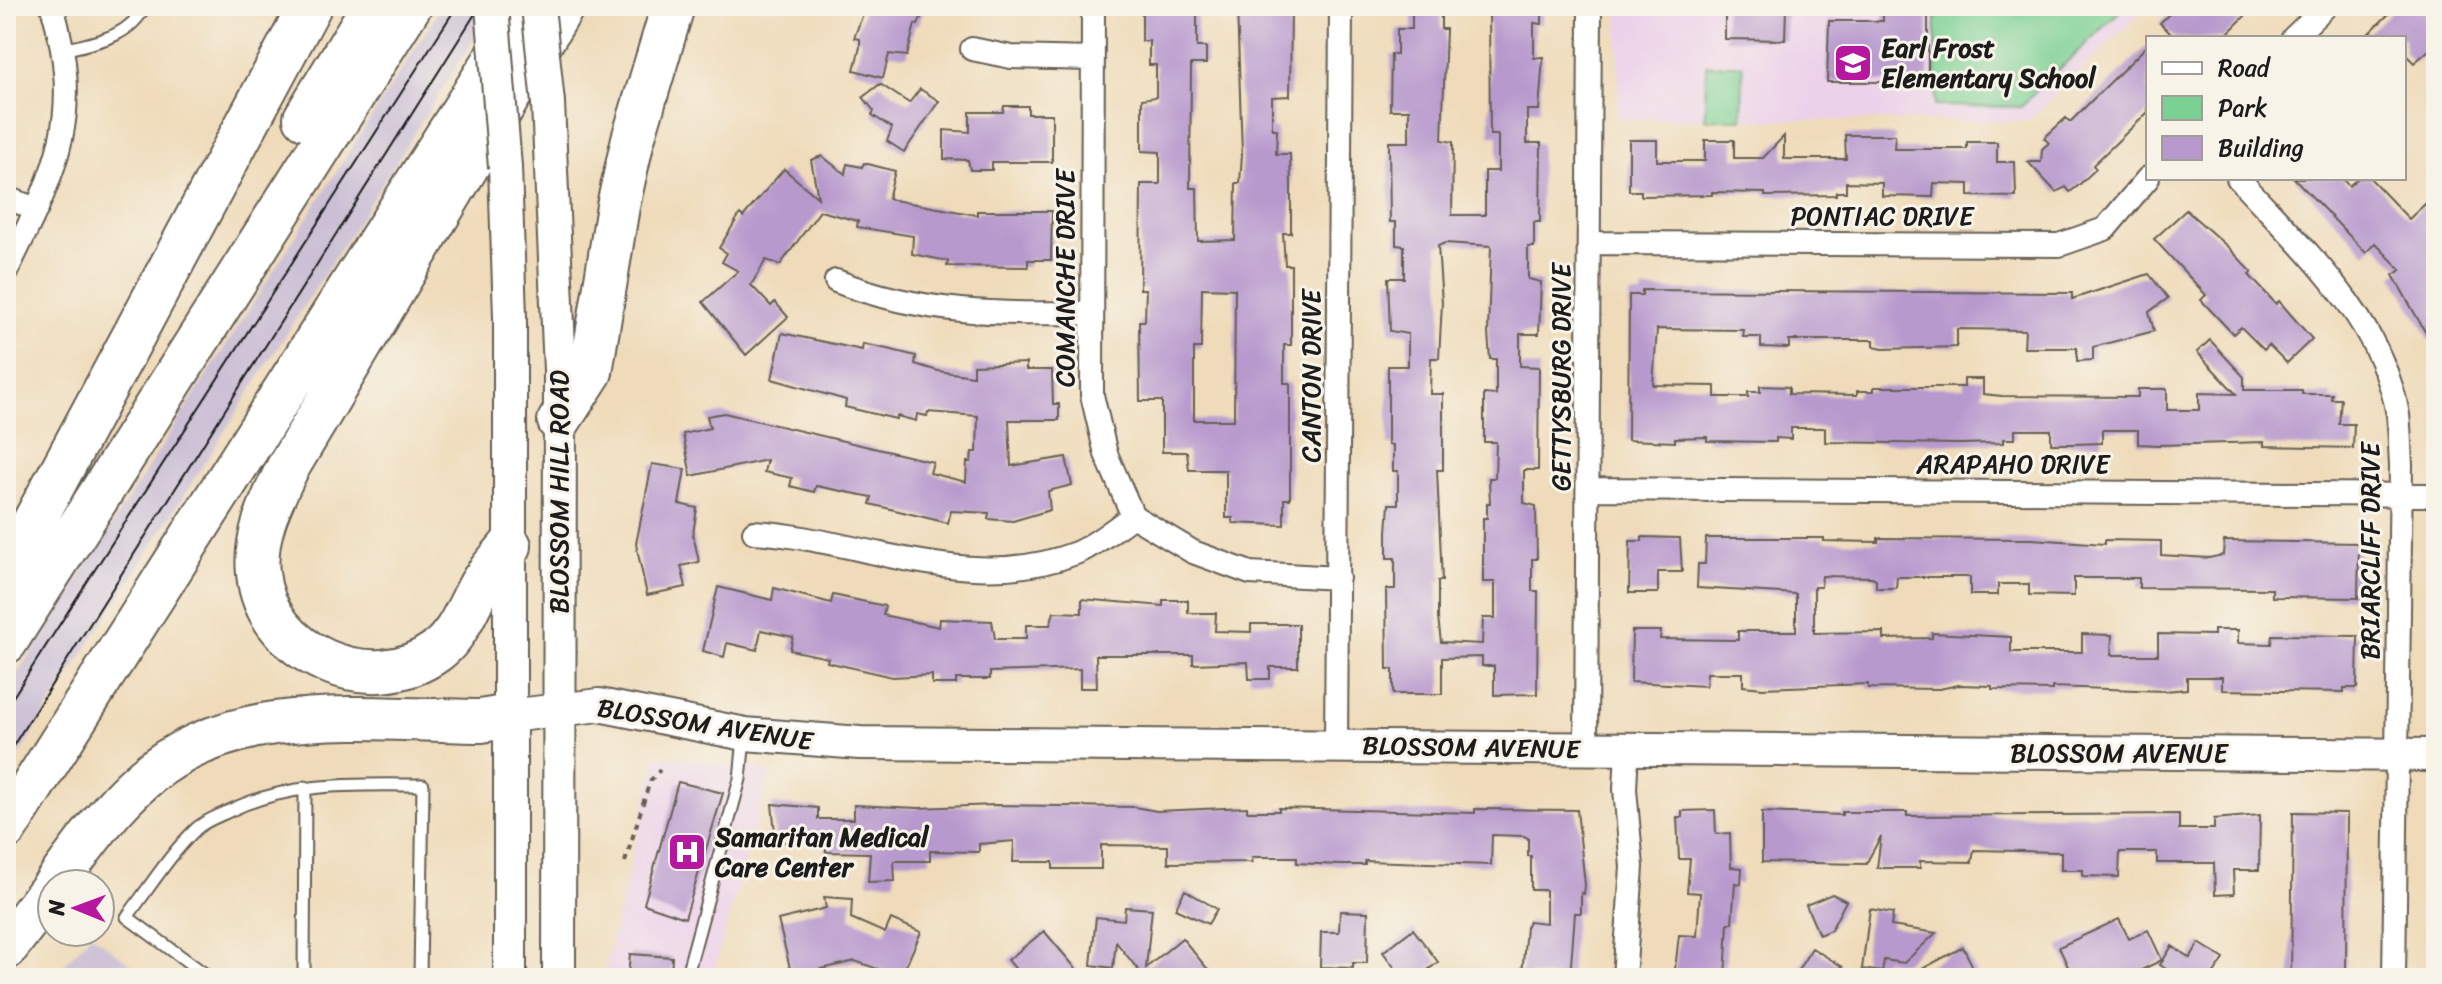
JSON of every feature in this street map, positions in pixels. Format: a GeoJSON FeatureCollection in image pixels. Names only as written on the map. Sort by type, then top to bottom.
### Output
{"type":"FeatureCollection","features":[{"type":"Feature","properties":{"kind":"highway"},"geometry":{"type":"LineString","coordinates":[[6,574],[310,6]]}},
{"type":"Feature","properties":{"kind":"highway"},"geometry":{"type":"LineString","coordinates":[[151,413],[165,350],[373,6]]}},
{"type":"Feature","properties":{"kind":"highway"},"geometry":{"type":"LineString","coordinates":[[6,642],[410,6]]}},
{"type":"Feature","properties":{"kind":"highway"},"geometry":{"type":"LineString","coordinates":[[6,828],[529,6]]}},
{"type":"Feature","properties":{"kind":"highway"},"geometry":{"type":"LineString","coordinates":[[510,546],[479,586],[465,617],[437,651],[390,669],[363,671],[335,666],[293,641],[271,616],[257,572],[260,531],[287,469],[563,6]]}},
{"type":"Feature","properties":{"kind":"highway"},"geometry":{"type":"LineString","coordinates":[[559,421],[591,372],[618,206],[633,139],[673,6]]}},
{"type":"Feature","properties":{"kind":"highway"},"geometry":{"type":"LineString","coordinates":[[67,868],[103,820],[143,779],[179,754],[208,740],[281,721],[481,721],[510,716]]}},
{"type":"Feature","properties":{"kind":"highway"},"geometry":{"type":"LineString","coordinates":[[6,948],[36,908]]}},
{"type":"Feature","properties":{"kind":"main road","name":"BLOSSOM HILL ROAD"},"geometry":{"type":"LineString","coordinates":[[492,6],[505,167],[510,317],[510,978]]}},
{"type":"Feature","properties":{"kind":"main road","name":"BLOSSOM HILL ROAD"},"geometry":{"type":"LineString","coordinates":[[538,6],[553,167],[559,421],[559,978]]}},
{"type":"Feature","properties":{"kind":"main road","name":"BLOSSOM AVENUE"},"geometry":{"type":"LineString","coordinates":[[510,716],[558,708],[604,706],[745,734],[860,743],[2436,755]]}},
{"type":"Feature","properties":{"kind":"street"},"geometry":{"type":"LineString","coordinates":[[6,272],[60,156],[64,134],[67,87],[63,50],[52,6]]}},
{"type":"Feature","properties":{"kind":"street","name":"COMANCHE DRIVE"},"geometry":{"type":"LineString","coordinates":[[1093,6],[1092,395],[1106,454],[1133,516]]}},
{"type":"Feature","properties":{"kind":"street","name":"CANTON DRIVE"},"geometry":{"type":"LineString","coordinates":[[1336,746],[1341,6]]}},
{"type":"Feature","properties":{"kind":"street","name":"GETTYSBURG DRIVE"},"geometry":{"type":"LineString","coordinates":[[1586,748],[1590,6]]}},
{"type":"Feature","properties":{"kind":"street"},"geometry":{"type":"LineString","coordinates":[[2295,36],[2326,6]]}},
{"type":"Feature","properties":{"kind":"street"},"geometry":{"type":"LineString","coordinates":[[972,49],[1011,57],[1092,59]]}},
{"type":"Feature","properties":{"kind":"street","name":"PONTIAC DRIVE"},"geometry":{"type":"LineString","coordinates":[[1589,243],[2059,245],[2105,229],[2146,180]]}},
{"type":"Feature","properties":{"kind":"street","name":"BRIARCLIFF DRIVE"},"geometry":{"type":"LineString","coordinates":[[2240,180],[2349,300],[2386,372],[2398,416],[2400,495],[2394,978]]}},
{"type":"Feature","properties":{"kind":"street"},"geometry":{"type":"LineString","coordinates":[[6,198],[37,209]]}},
{"type":"Feature","properties":{"kind":"street"},"geometry":{"type":"LineString","coordinates":[[836,281],[883,299],[980,314],[1092,313]]}},
{"type":"Feature","properties":{"kind":"street","name":"ARAPAHO DRIVE"},"geometry":{"type":"LineString","coordinates":[[1589,489],[2436,495]]}},
{"type":"Feature","properties":{"kind":"street"},"geometry":{"type":"LineString","coordinates":[[754,532],[788,534],[940,568],[1014,569],[1077,552],[1133,516],[1193,552],[1250,573],[1338,578]]}},
{"type":"Feature","properties":{"kind":"street"},"geometry":{"type":"LineString","coordinates":[[1624,978],[1632,867],[1625,789],[1627,750]]}},
{"type":"Feature","properties":{"kind":"lane"},"geometry":{"type":"LineString","coordinates":[[63,50],[117,36],[139,17],[145,6]]}},
{"type":"Feature","properties":{"kind":"lane"},"geometry":{"type":"LineString","coordinates":[[686,978],[740,779],[745,734]]}},
{"type":"Feature","properties":{"kind":"lane"},"geometry":{"type":"LineString","coordinates":[[210,978],[127,917],[198,826],[260,796],[305,787],[423,785],[420,978]]}},
{"type":"Feature","properties":{"kind":"lane"},"geometry":{"type":"LineString","coordinates":[[304,978],[305,787]]}},
{"type":"Feature","properties":{"kind":"path"},"geometry":{"type":"LineString","coordinates":[[1828,6],[1834,10],[1840,6]]}},
{"type":"Feature","properties":{"kind":"path"},"geometry":{"type":"LineString","coordinates":[[625,862],[650,781],[660,770]]}},
{"type":"Feature","properties":{"kind":"shaded area"},"geometry":{"type":"Polygon","coordinates":[[[442,6],[495,6],[6,775],[6,691],[442,6]]]}},
{"type":"Feature","properties":{"kind":"shaded area","name":"Earl Frost Elementary School"},"geometry":{"type":"Polygon","coordinates":[[[1618,6],[2148,6],[2028,121],[1618,119],[1618,6]]]}},
{"type":"Feature","properties":{"kind":"shaded area"},"geometry":{"type":"Polygon","coordinates":[[[657,755],[769,771],[712,978],[603,978],[657,755]]]}},
{"type":"Feature","properties":{"kind":"shaded area"},"geometry":{"type":"Polygon","coordinates":[[[79,948],[109,948],[149,978],[53,978],[79,948]]]}},
{"type":"Feature","properties":{"kind":"green space"},"geometry":{"type":"Polygon","coordinates":[[[1936,6],[2125,6],[2020,107],[1935,106],[1936,6]]]}},
{"type":"Feature","properties":{"kind":"green space"},"geometry":{"type":"Polygon","coordinates":[[[1706,65],[1743,65],[1742,119],[1705,119],[1706,65]]]}},
{"type":"Feature","properties":{"kind":"building"},"geometry":{"type":"Polygon","coordinates":[[[866,6],[926,6],[918,25],[915,24],[907,56],[889,54],[883,78],[854,70],[860,39],[854,38],[866,6]]]}},
{"type":"Feature","properties":{"kind":"building"},"geometry":{"type":"Polygon","coordinates":[[[1142,6],[1197,6],[1197,47],[1206,47],[1206,64],[1191,64],[1190,188],[1197,188],[1198,241],[1235,240],[1236,183],[1240,183],[1242,154],[1237,6],[1291,6],[1290,96],[1272,97],[1272,129],[1277,129],[1276,154],[1290,154],[1291,185],[1291,233],[1283,233],[1285,265],[1291,265],[1291,345],[1284,345],[1284,383],[1290,383],[1290,499],[1284,499],[1284,525],[1233,523],[1233,518],[1226,518],[1226,470],[1189,470],[1187,452],[1162,452],[1162,401],[1140,401],[1139,321],[1145,321],[1146,289],[1140,289],[1141,184],[1160,184],[1160,152],[1142,151],[1142,99],[1156,97],[1156,65],[1149,65],[1149,41],[1142,41],[1142,6]],[[1202,288],[1201,348],[1194,348],[1194,420],[1234,420],[1235,289],[1202,288]]]}},
{"type":"Feature","properties":{"kind":"building"},"geometry":{"type":"Polygon","coordinates":[[[1412,6],[1441,6],[1441,29],[1446,29],[1442,140],[1453,142],[1452,215],[1485,215],[1485,171],[1498,171],[1498,135],[1490,135],[1489,6],[1542,6],[1542,24],[1534,23],[1534,58],[1543,57],[1539,110],[1527,110],[1527,143],[1541,143],[1540,222],[1534,222],[1534,247],[1528,247],[1528,279],[1541,282],[1539,334],[1520,334],[1520,366],[1539,367],[1538,470],[1524,470],[1524,503],[1536,506],[1537,559],[1532,559],[1532,591],[1538,591],[1537,694],[1494,695],[1494,666],[1482,666],[1482,657],[1442,658],[1442,694],[1393,694],[1393,669],[1387,669],[1386,589],[1395,589],[1395,558],[1387,558],[1387,532],[1389,504],[1398,504],[1398,471],[1393,471],[1393,445],[1388,445],[1388,366],[1408,366],[1408,334],[1390,331],[1388,278],[1404,278],[1404,246],[1396,245],[1396,222],[1390,222],[1389,142],[1409,142],[1409,110],[1390,110],[1391,54],[1397,54],[1397,29],[1412,29],[1412,6]],[[1445,243],[1438,246],[1442,303],[1439,358],[1431,358],[1430,394],[1443,394],[1443,470],[1437,470],[1442,581],[1438,581],[1438,618],[1441,642],[1482,644],[1483,618],[1495,618],[1495,582],[1483,582],[1483,518],[1487,518],[1487,503],[1490,503],[1489,478],[1495,478],[1496,442],[1484,442],[1484,394],[1496,395],[1496,359],[1490,359],[1488,333],[1491,246],[1445,243]]]}},
{"type":"Feature","properties":{"kind":"building"},"geometry":{"type":"Polygon","coordinates":[[[1725,6],[1786,6],[1785,40],[1725,39],[1725,6]]]}},
{"type":"Feature","properties":{"kind":"building"},"geometry":{"type":"Polygon","coordinates":[[[1883,6],[1928,6],[1928,82],[1827,82],[1829,21],[1883,21],[1883,6]]]}},
{"type":"Feature","properties":{"kind":"building"},"geometry":{"type":"Polygon","coordinates":[[[2177,6],[2255,6],[2225,36],[2173,36],[2160,23],[2177,6]]]}},
{"type":"Feature","properties":{"kind":"building"},"geometry":{"type":"Polygon","coordinates":[[[2397,6],[2436,6],[2436,44],[2414,63],[2406,55],[2406,36],[2366,36],[2397,6]]]}},
{"type":"Feature","properties":{"kind":"building"},"geometry":{"type":"Polygon","coordinates":[[[2146,47],[2146,114],[2093,165],[2096,169],[2079,185],[2070,192],[2066,187],[2056,192],[2028,162],[2041,162],[2042,149],[2049,143],[2044,138],[2066,118],[2070,122],[2146,47]]]}},
{"type":"Feature","properties":{"kind":"building"},"geometry":{"type":"Polygon","coordinates":[[[880,84],[909,103],[920,89],[939,101],[904,152],[887,141],[892,128],[872,115],[874,111],[863,97],[880,84]]]}},
{"type":"Feature","properties":{"kind":"building"},"geometry":{"type":"Polygon","coordinates":[[[1004,106],[1028,106],[1028,114],[1052,114],[1052,162],[992,162],[992,170],[970,170],[968,160],[944,159],[944,130],[970,132],[970,112],[1003,112],[1004,106]]]}},
{"type":"Feature","properties":{"kind":"building"},"geometry":{"type":"Polygon","coordinates":[[[1845,135],[1895,135],[1894,149],[1967,149],[1967,142],[1997,142],[1997,162],[2015,162],[2016,197],[1969,196],[1969,184],[1934,183],[1933,197],[1882,196],[1882,183],[1846,182],[1846,192],[1836,192],[1836,195],[1765,196],[1765,193],[1712,192],[1712,195],[1641,196],[1641,191],[1629,191],[1629,140],[1657,140],[1657,161],[1705,161],[1705,140],[1734,140],[1734,158],[1763,158],[1784,136],[1784,159],[1846,159],[1845,135]]]}},
{"type":"Feature","properties":{"kind":"building"},"geometry":{"type":"Polygon","coordinates":[[[822,156],[845,174],[847,164],[862,167],[864,163],[895,171],[888,199],[977,215],[977,211],[1052,211],[1051,260],[1028,260],[1028,267],[947,266],[948,261],[912,254],[913,236],[857,227],[858,221],[820,211],[780,265],[766,260],[751,285],[771,306],[775,302],[788,317],[746,355],[703,302],[738,271],[722,262],[727,253],[719,248],[740,214],[743,217],[784,169],[818,198],[811,160],[822,156]]]}},
{"type":"Feature","properties":{"kind":"building"},"geometry":{"type":"Polygon","coordinates":[[[2296,180],[2343,180],[2349,186],[2356,180],[2372,180],[2409,219],[2425,204],[2436,217],[2436,351],[2393,275],[2401,270],[2375,243],[2366,253],[2296,180]]]}},
{"type":"Feature","properties":{"kind":"building"},"geometry":{"type":"Polygon","coordinates":[[[2186,210],[2229,248],[2252,272],[2249,275],[2276,304],[2279,301],[2312,339],[2287,363],[2269,345],[2264,350],[2241,327],[2233,334],[2201,300],[2206,295],[2154,239],[2186,210]]]}},
{"type":"Feature","properties":{"kind":"building"},"geometry":{"type":"Polygon","coordinates":[[[2149,274],[2168,298],[2149,312],[2154,331],[2093,347],[2093,360],[2077,361],[2077,348],[2024,348],[2025,330],[1957,329],[1957,347],[1883,349],[1874,347],[1874,340],[1789,340],[1789,348],[1761,347],[1761,337],[1743,337],[1744,330],[1657,329],[1653,385],[1715,386],[1715,397],[1748,397],[1748,392],[1760,392],[1760,386],[1789,387],[1789,394],[1857,395],[1857,391],[1874,391],[1874,387],[1964,387],[1964,379],[1983,379],[1983,394],[2002,396],[2138,397],[2138,389],[2167,389],[2167,410],[2199,410],[2199,393],[2236,394],[2197,352],[2210,340],[2244,377],[2244,390],[2302,390],[2302,394],[2332,394],[2331,399],[2341,399],[2339,424],[2354,424],[2353,448],[2264,446],[2264,442],[2138,444],[2138,430],[2102,430],[2102,443],[2074,444],[2051,444],[2051,430],[2015,430],[2015,439],[2003,439],[2003,443],[1825,442],[1825,428],[1791,428],[1791,439],[1776,438],[1776,442],[1707,441],[1707,437],[1675,438],[1675,442],[1628,440],[1629,295],[1642,295],[1642,290],[2072,293],[2072,299],[2149,274]]]}},
{"type":"Feature","properties":{"kind":"building"},"geometry":{"type":"Polygon","coordinates":[[[782,333],[862,350],[863,344],[892,350],[916,356],[915,364],[973,376],[973,365],[1026,363],[1026,370],[1052,370],[1053,404],[1059,404],[1059,420],[1009,420],[1011,466],[1066,457],[1072,485],[1048,491],[1050,510],[1013,521],[988,519],[989,513],[951,511],[948,523],[870,504],[872,497],[816,486],[814,492],[790,486],[792,478],[764,472],[767,460],[691,476],[683,434],[710,428],[707,416],[724,413],[933,462],[930,473],[966,482],[967,462],[971,462],[972,452],[977,452],[978,416],[928,412],[927,416],[917,414],[916,421],[897,416],[896,419],[845,407],[846,400],[772,379],[782,333]]]}},
{"type":"Feature","properties":{"kind":"building"},"geometry":{"type":"Polygon","coordinates":[[[652,464],[685,469],[679,504],[697,508],[693,534],[699,562],[681,566],[686,587],[647,595],[636,544],[652,464]]]}},
{"type":"Feature","properties":{"kind":"building"},"geometry":{"type":"Polygon","coordinates":[[[1642,537],[1680,538],[1682,572],[1658,572],[1658,593],[1629,593],[1630,541],[1642,541],[1642,537]]]}},
{"type":"Feature","properties":{"kind":"building"},"geometry":{"type":"Polygon","coordinates":[[[1706,538],[1824,538],[1824,541],[1878,542],[1878,538],[2032,539],[2105,544],[2105,540],[2161,541],[2161,555],[2209,558],[2223,555],[2224,541],[2359,543],[2358,598],[2272,597],[2272,589],[2139,588],[2139,578],[2074,578],[2074,596],[2029,595],[2029,584],[1998,584],[1998,595],[1970,595],[1970,577],[1897,577],[1896,588],[1876,588],[1876,579],[1872,577],[1822,576],[1821,587],[1814,587],[1814,633],[1884,632],[1884,639],[1932,638],[1932,633],[2011,637],[2011,652],[2082,652],[2082,634],[2112,635],[2111,655],[2158,655],[2158,634],[2214,635],[2214,630],[2238,630],[2238,643],[2271,644],[2272,635],[2358,636],[2357,688],[2344,688],[2344,692],[2222,690],[2222,677],[2187,677],[2187,689],[2165,691],[2052,687],[2052,690],[1992,689],[1992,686],[1959,685],[1939,689],[1868,688],[1868,684],[1763,688],[1743,686],[1743,673],[1707,673],[1706,686],[1631,682],[1632,631],[1661,631],[1660,639],[1738,640],[1738,631],[1796,631],[1796,594],[1697,588],[1698,564],[1705,564],[1706,538]]]}},
{"type":"Feature","properties":{"kind":"building"},"geometry":{"type":"Polygon","coordinates":[[[718,587],[772,600],[774,588],[831,603],[833,595],[885,606],[883,615],[939,627],[940,619],[992,621],[995,639],[1026,639],[1026,625],[1050,625],[1054,612],[1082,613],[1082,599],[1163,606],[1163,600],[1188,600],[1188,613],[1216,613],[1215,631],[1251,632],[1251,624],[1298,624],[1298,667],[1270,667],[1270,679],[1249,679],[1248,662],[1193,664],[1193,655],[1096,655],[1097,688],[1080,688],[1080,669],[990,672],[990,679],[956,679],[956,684],[932,684],[932,675],[892,677],[827,662],[828,658],[790,650],[793,637],[761,630],[757,650],[727,643],[724,657],[703,651],[718,587]]]}},
{"type":"Feature","properties":{"kind":"building"},"geometry":{"type":"Polygon","coordinates":[[[678,782],[723,793],[685,918],[644,904],[678,782]]]}},
{"type":"Feature","properties":{"kind":"building"},"geometry":{"type":"Polygon","coordinates":[[[772,804],[818,808],[818,819],[854,819],[854,805],[918,808],[995,805],[1134,807],[1157,811],[1247,807],[1247,811],[1279,811],[1279,808],[1475,813],[1475,809],[1577,810],[1585,885],[1584,894],[1581,893],[1581,913],[1575,913],[1570,978],[1522,975],[1526,927],[1529,921],[1546,923],[1546,890],[1531,890],[1531,856],[1528,856],[1528,838],[1524,836],[1492,835],[1491,865],[1365,861],[1365,865],[1340,865],[1297,863],[1297,857],[1252,857],[1252,862],[1168,863],[1168,846],[1101,845],[1101,869],[1053,869],[1053,862],[1013,862],[1014,841],[979,844],[979,852],[930,851],[930,861],[894,861],[895,881],[868,882],[870,853],[826,852],[826,842],[776,842],[772,804]]]}},
{"type":"Feature","properties":{"kind":"building"},"geometry":{"type":"Polygon","coordinates":[[[1715,810],[1716,834],[1730,833],[1731,867],[1742,868],[1741,884],[1735,883],[1732,923],[1728,923],[1725,978],[1674,978],[1679,935],[1697,936],[1700,893],[1687,892],[1690,859],[1679,859],[1677,817],[1682,817],[1682,811],[1715,810]]]}},
{"type":"Feature","properties":{"kind":"building"},"geometry":{"type":"Polygon","coordinates":[[[1762,812],[1842,815],[1842,812],[1907,812],[1907,816],[2179,814],[2179,829],[2214,829],[2214,819],[2260,815],[2259,870],[2233,870],[2234,894],[2215,895],[2214,863],[2157,863],[2157,852],[2120,852],[2119,877],[2083,876],[2083,870],[2061,870],[2061,852],[1974,850],[1972,862],[1920,861],[1920,868],[1877,868],[1881,836],[1866,864],[1762,862],[1762,812]]]}},
{"type":"Feature","properties":{"kind":"building"},"geometry":{"type":"Polygon","coordinates":[[[2293,812],[2347,813],[2346,972],[2337,972],[2337,978],[2291,977],[2293,812]]]}},
{"type":"Feature","properties":{"kind":"building"},"geometry":{"type":"Polygon","coordinates":[[[1185,890],[1217,909],[1208,924],[1175,909],[1185,890]]]}},
{"type":"Feature","properties":{"kind":"building"},"geometry":{"type":"Polygon","coordinates":[[[1832,894],[1846,901],[1831,930],[1819,935],[1806,905],[1832,894]]]}},
{"type":"Feature","properties":{"kind":"building"},"geometry":{"type":"Polygon","coordinates":[[[824,897],[852,899],[851,918],[885,933],[891,919],[921,932],[901,977],[855,961],[792,976],[778,920],[826,908],[824,897]]]}},
{"type":"Feature","properties":{"kind":"building"},"geometry":{"type":"Polygon","coordinates":[[[1125,907],[1152,909],[1146,968],[1182,938],[1215,978],[1133,978],[1140,972],[1116,942],[1113,968],[1091,965],[1096,917],[1124,920],[1125,907]]]}},
{"type":"Feature","properties":{"kind":"building"},"geometry":{"type":"Polygon","coordinates":[[[1870,909],[1893,913],[1891,926],[1936,933],[1904,963],[1884,960],[1882,972],[1862,969],[1870,909]]]}},
{"type":"Feature","properties":{"kind":"building"},"geometry":{"type":"Polygon","coordinates":[[[1340,911],[1368,912],[1367,963],[1353,963],[1353,968],[1320,967],[1321,932],[1339,932],[1340,911]]]}},
{"type":"Feature","properties":{"kind":"building"},"geometry":{"type":"Polygon","coordinates":[[[2119,919],[2129,939],[2148,930],[2162,960],[2125,978],[2073,978],[2059,947],[2119,919]]]}},
{"type":"Feature","properties":{"kind":"building"},"geometry":{"type":"Polygon","coordinates":[[[1413,929],[1438,962],[1428,970],[1435,978],[1402,978],[1383,952],[1413,929]]]}},
{"type":"Feature","properties":{"kind":"building"},"geometry":{"type":"Polygon","coordinates":[[[1044,931],[1084,978],[1023,978],[1008,960],[1044,931]]]}},
{"type":"Feature","properties":{"kind":"building"},"geometry":{"type":"Polygon","coordinates":[[[2199,943],[2224,959],[2211,978],[2180,978],[2160,965],[2172,946],[2190,958],[2199,943]]]}},
{"type":"Feature","properties":{"kind":"building"},"geometry":{"type":"Polygon","coordinates":[[[1963,947],[1976,973],[1967,978],[1905,978],[1963,947]]]}},
{"type":"Feature","properties":{"kind":"building"},"geometry":{"type":"Polygon","coordinates":[[[1812,948],[1843,967],[1836,978],[1793,978],[1812,948]]]}},
{"type":"Feature","properties":{"kind":"building"},"geometry":{"type":"Polygon","coordinates":[[[630,954],[672,957],[671,978],[628,978],[630,954]]]}},
{"type":"Feature","properties":{"kind":"tram line"},"geometry":{"type":"LineString","coordinates":[[6,708],[457,6]]}},
{"type":"Feature","properties":{"kind":"tram line"},"geometry":{"type":"LineString","coordinates":[[6,757],[480,6]]}},
{"type":"Feature","properties":{"kind":"place","name":"Earl Frost Elementary School"},"geometry":{"type":"Point","coordinates":[1853,63]}},
{"type":"Feature","properties":{"kind":"place","name":"Samaritan Medical Care Center"},"geometry":{"type":"Point","coordinates":[687,852]}}]}
